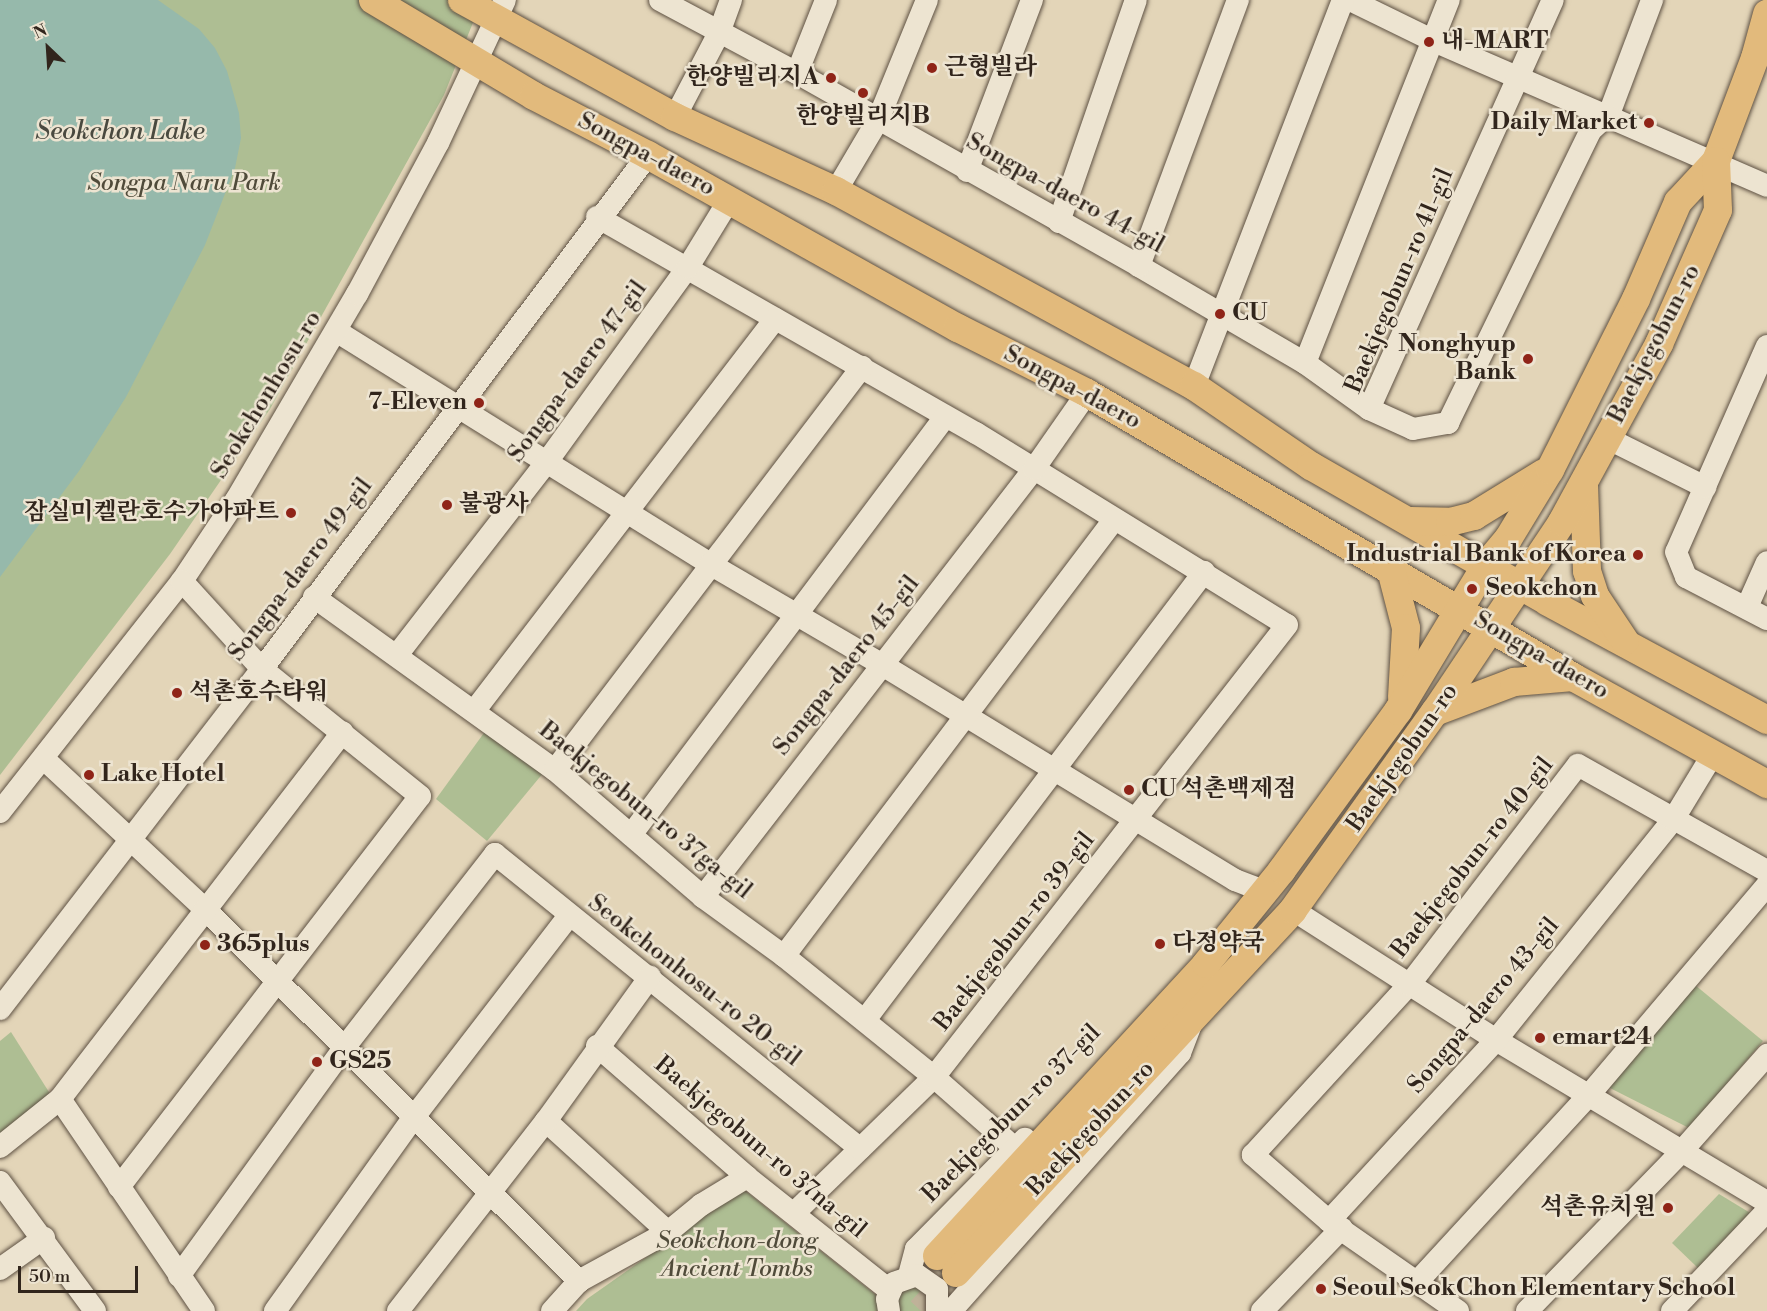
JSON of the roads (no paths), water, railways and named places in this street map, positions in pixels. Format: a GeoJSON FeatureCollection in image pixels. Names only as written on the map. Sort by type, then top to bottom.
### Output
{"type":"FeatureCollection","features":[{"type":"Feature","properties":{"kind":"main road","name":"Songpa-daero"},"geometry":{"type":"LineString","coordinates":[[373,0],[477,63],[648,155],[958,328],[1087,393],[1390,566],[1573,677],[1767,784]]}},
{"type":"Feature","properties":{"kind":"main road","name":"Songpa-daero"},"geometry":{"type":"LineString","coordinates":[[462,0],[500,9],[675,117],[836,191],[1194,386],[1311,466],[1520,585],[1767,720]]}},
{"type":"Feature","properties":{"kind":"main road","name":"Baekjegobun-ro"},"geometry":{"type":"LineString","coordinates":[[1181,1012],[1264,891],[1398,711],[1486,565],[1508,539],[1550,470],[1636,299],[1678,202],[1716,161],[1755,58],[1767,14]]}},
{"type":"Feature","properties":{"kind":"main road","name":"Baekjegobun-ro"},"geometry":{"type":"LineString","coordinates":[[946,1264],[1181,1012],[1293,910],[1435,712],[1584,485],[1659,344],[1718,210],[1716,161]]}},
{"type":"Feature","properties":{"kind":"main road"},"geometry":{"type":"LineString","coordinates":[[1406,520],[1450,522],[1474,516],[1550,470]]}},
{"type":"Feature","properties":{"kind":"main road"},"geometry":{"type":"LineString","coordinates":[[1584,485],[1587,571],[1595,596],[1628,645]]}},
{"type":"Feature","properties":{"kind":"main road"},"geometry":{"type":"LineString","coordinates":[[1390,566],[1406,628],[1406,685],[1398,711]]}},
{"type":"Feature","properties":{"kind":"main road"},"geometry":{"type":"LineString","coordinates":[[1435,712],[1514,682],[1573,677]]}},
{"type":"Feature","properties":{"kind":"street"},"geometry":{"type":"LineString","coordinates":[[660,0],[719,33]]}},
{"type":"Feature","properties":{"kind":"street"},"geometry":{"type":"LineString","coordinates":[[675,117],[719,33],[731,0]]}},
{"type":"Feature","properties":{"kind":"street"},"geometry":{"type":"LineString","coordinates":[[797,73],[826,0]]}},
{"type":"Feature","properties":{"kind":"street"},"geometry":{"type":"LineString","coordinates":[[836,191],[878,120],[927,0]]}},
{"type":"Feature","properties":{"kind":"street"},"geometry":{"type":"LineString","coordinates":[[967,171],[1032,0]]}},
{"type":"Feature","properties":{"kind":"street"},"geometry":{"type":"LineString","coordinates":[[1059,222],[1136,0]]}},
{"type":"Feature","properties":{"kind":"street"},"geometry":{"type":"LineString","coordinates":[[1138,266],[1238,0]]}},
{"type":"Feature","properties":{"kind":"street"},"geometry":{"type":"LineString","coordinates":[[1194,386],[1224,317],[1343,0]]}},
{"type":"Feature","properties":{"kind":"street"},"geometry":{"type":"LineString","coordinates":[[1350,0],[1434,41],[1609,114],[1767,186]]}},
{"type":"Feature","properties":{"kind":"street"},"geometry":{"type":"LineString","coordinates":[[1305,363],[1449,0]]}},
{"type":"Feature","properties":{"kind":"street","name":"Baekjegobun-ro 41-gil"},"geometry":{"type":"LineString","coordinates":[[1553,0],[1369,409],[1413,429],[1448,423],[1591,130],[1609,114],[1652,0]]}},
{"type":"Feature","properties":{"kind":"street","name":"Seokchonhosu-ro"},"geometry":{"type":"LineString","coordinates":[[0,812],[182,581],[236,500],[336,331],[477,63],[500,9]]}},
{"type":"Feature","properties":{"kind":"street","name":"Songpa-daero 44-gil"},"geometry":{"type":"LineString","coordinates":[[719,33],[797,73],[1138,266],[1305,363],[1369,409]]}},
{"type":"Feature","properties":{"kind":"street","name":"Songpa-daero 49-gil"},"geometry":{"type":"LineString","coordinates":[[0,1009],[262,669],[597,217],[648,155]]}},
{"type":"Feature","properties":{"kind":"street","name":"Songpa-daero 47-gil"},"geometry":{"type":"LineString","coordinates":[[397,655],[546,463],[688,267],[729,200]]}},
{"type":"Feature","properties":{"kind":"street"},"geometry":{"type":"LineString","coordinates":[[597,217],[862,367],[1034,469],[1113,521],[1204,572],[865,1020]]}},
{"type":"Feature","properties":{"kind":"street"},"geometry":{"type":"LineString","coordinates":[[475,710],[624,512],[775,319]]}},
{"type":"Feature","properties":{"kind":"street"},"geometry":{"type":"LineString","coordinates":[[336,331],[456,408],[710,564],[881,664],[1235,880],[1264,891]]}},
{"type":"Feature","properties":{"kind":"street"},"geometry":{"type":"LineString","coordinates":[[1767,346],[1676,552],[1686,577],[1767,619]]}},
{"type":"Feature","properties":{"kind":"street"},"geometry":{"type":"LineString","coordinates":[[555,770],[862,367]]}},
{"type":"Feature","properties":{"kind":"street","name":"Songpa-daero 45-gil"},"geometry":{"type":"LineString","coordinates":[[703,897],[1034,469],[1087,393]]}},
{"type":"Feature","properties":{"kind":"street"},"geometry":{"type":"LineString","coordinates":[[631,835],[945,417]]}},
{"type":"Feature","properties":{"kind":"street"},"geometry":{"type":"LineString","coordinates":[[1607,438],[1705,487]]}},
{"type":"Feature","properties":{"kind":"street"},"geometry":{"type":"LineString","coordinates":[[784,956],[967,718],[1113,521]]}},
{"type":"Feature","properties":{"kind":"street"},"geometry":{"type":"LineString","coordinates":[[1747,607],[1767,562]]}},
{"type":"Feature","properties":{"kind":"street","name":"Baekjegobun-ro 39-gil"},"geometry":{"type":"LineString","coordinates":[[934,1077],[1137,821],[1287,625],[1204,572]]}},
{"type":"Feature","properties":{"kind":"street"},"geometry":{"type":"LineString","coordinates":[[119,1187],[420,796],[262,669],[182,581]]}},
{"type":"Feature","properties":{"kind":"street","name":"Baekjegobun-ro 37ga-gil"},"geometry":{"type":"LineString","coordinates":[[314,597],[475,710],[555,770],[703,897],[784,956],[865,1020],[1016,1149]]}},
{"type":"Feature","properties":{"kind":"street"},"geometry":{"type":"LineString","coordinates":[[0,1147],[60,1099],[343,732]]}},
{"type":"Feature","properties":{"kind":"street","name":"Songpa-daero 43-gil"},"geometry":{"type":"LineString","coordinates":[[1262,1311],[1496,1040],[1672,820],[1713,754]]}},
{"type":"Feature","properties":{"kind":"street"},"geometry":{"type":"LineString","coordinates":[[44,759],[205,909],[414,1117],[488,1195],[579,1281]]}},
{"type":"Feature","properties":{"kind":"street","name":"Baekjegobun-ro 40-gil"},"geometry":{"type":"LineString","coordinates":[[1336,1224],[1253,1155],[1409,985],[1578,765],[1672,820]]}},
{"type":"Feature","properties":{"kind":"street"},"geometry":{"type":"LineString","coordinates":[[1672,820],[1767,871]]}},
{"type":"Feature","properties":{"kind":"street","name":"Seokchonhosu-ro 20-gil"},"geometry":{"type":"LineString","coordinates":[[344,1048],[495,854],[569,916],[650,977],[860,1148]]}},
{"type":"Feature","properties":{"kind":"street"},"geometry":{"type":"LineString","coordinates":[[1418,1281],[1589,1095],[1767,885]]}},
{"type":"Feature","properties":{"kind":"street","name":"Baekjegobun-ro 40-gil"},"geometry":{"type":"LineString","coordinates":[[1293,910],[1496,1040],[1767,1202]]}},
{"type":"Feature","properties":{"kind":"street"},"geometry":{"type":"LineString","coordinates":[[275,1311],[414,1117],[569,916]]}},
{"type":"Feature","properties":{"kind":"street"},"geometry":{"type":"LineString","coordinates":[[398,1311],[546,1121],[597,1046],[650,977]]}},
{"type":"Feature","properties":{"kind":"street"},"geometry":{"type":"LineString","coordinates":[[889,1301],[909,1275],[932,1282],[944,1310],[1180,1053],[1181,1012]]}},
{"type":"Feature","properties":{"kind":"street","name":"Baekjegobun-ro 37-gil"},"geometry":{"type":"LineString","coordinates":[[909,1275],[916,1249],[1143,1019],[1181,1012]]}},
{"type":"Feature","properties":{"kind":"street","name":"Baekjegobun-ro 37na-gil"},"geometry":{"type":"LineString","coordinates":[[597,1046],[747,1177],[794,1213],[889,1301]]}},
{"type":"Feature","properties":{"kind":"street"},"geometry":{"type":"LineString","coordinates":[[179,1276],[344,1048]]}},
{"type":"Feature","properties":{"kind":"street"},"geometry":{"type":"LineString","coordinates":[[1527,1311],[1681,1152],[1767,1055]]}},
{"type":"Feature","properties":{"kind":"street"},"geometry":{"type":"LineString","coordinates":[[794,1213],[934,1077]]}},
{"type":"Feature","properties":{"kind":"street"},"geometry":{"type":"LineString","coordinates":[[60,1099],[204,1311]]}},
{"type":"Feature","properties":{"kind":"street"},"geometry":{"type":"LineString","coordinates":[[546,1121],[668,1232]]}},
{"type":"Feature","properties":{"kind":"street"},"geometry":{"type":"LineString","coordinates":[[552,1311],[579,1281],[668,1232],[701,1205],[747,1177]]}},
{"type":"Feature","properties":{"kind":"street"},"geometry":{"type":"LineString","coordinates":[[0,1182],[44,1238],[95,1311]]}},
{"type":"Feature","properties":{"kind":"street"},"geometry":{"type":"LineString","coordinates":[[1672,1311],[1767,1211]]}},
{"type":"Feature","properties":{"kind":"street"},"geometry":{"type":"LineString","coordinates":[[1336,1224],[1458,1311]]}},
{"type":"Feature","properties":{"kind":"street"},"geometry":{"type":"LineString","coordinates":[[0,1269],[44,1238]]}},
{"type":"Feature","properties":{"kind":"water","name":"Seokchon Lake"},"geometry":{"type":"Polygon","coordinates":[[[0,0],[158,0],[199,29],[215,48],[227,71],[239,113],[241,138],[235,168],[205,245],[126,397],[79,471],[0,577],[0,0]]]}},
{"type":"Feature","properties":{"kind":"tunnel"},"geometry":{"type":"LineString","coordinates":[[921,1311],[952,1277]]}},
{"type":"Feature","properties":{"kind":"place","name":"내-MART"},"geometry":{"type":"Point","coordinates":[1429,42]}},
{"type":"Feature","properties":{"kind":"place","name":"근형빌라"},"geometry":{"type":"Point","coordinates":[932,68]}},
{"type":"Feature","properties":{"kind":"place","name":"한양빌리지A"},"geometry":{"type":"Point","coordinates":[831,78]}},
{"type":"Feature","properties":{"kind":"place","name":"한양빌리지B"},"geometry":{"type":"Point","coordinates":[863,93]}},
{"type":"Feature","properties":{"kind":"place","name":"Daily Market"},"geometry":{"type":"Point","coordinates":[1649,123]}},
{"type":"Feature","properties":{"kind":"place","name":"CU"},"geometry":{"type":"Point","coordinates":[1220,314]}},
{"type":"Feature","properties":{"kind":"place","name":"Nonghyup Bank"},"geometry":{"type":"Point","coordinates":[1528,359]}},
{"type":"Feature","properties":{"kind":"place","name":"7-Eleven"},"geometry":{"type":"Point","coordinates":[479,403]}},
{"type":"Feature","properties":{"kind":"place","name":"불광사"},"geometry":{"type":"Point","coordinates":[447,505]}},
{"type":"Feature","properties":{"kind":"place","name":"잠실미켈란호수가아파트"},"geometry":{"type":"Point","coordinates":[291,513]}},
{"type":"Feature","properties":{"kind":"place","name":"Industrial Bank of Korea"},"geometry":{"type":"Point","coordinates":[1638,555]}},
{"type":"Feature","properties":{"kind":"place","name":"Seokchon"},"geometry":{"type":"Point","coordinates":[1472,589]}},
{"type":"Feature","properties":{"kind":"place","name":"석촌호수타워"},"geometry":{"type":"Point","coordinates":[177,693]}},
{"type":"Feature","properties":{"kind":"place","name":"Lake Hotel"},"geometry":{"type":"Point","coordinates":[89,775]}},
{"type":"Feature","properties":{"kind":"place","name":"CU 석촌백제점"},"geometry":{"type":"Point","coordinates":[1129,790]}},
{"type":"Feature","properties":{"kind":"place","name":"다정약국"},"geometry":{"type":"Point","coordinates":[1160,944]}},
{"type":"Feature","properties":{"kind":"place","name":"365plus"},"geometry":{"type":"Point","coordinates":[205,945]}},
{"type":"Feature","properties":{"kind":"place","name":"emart24"},"geometry":{"type":"Point","coordinates":[1540,1038]}},
{"type":"Feature","properties":{"kind":"place","name":"GS25"},"geometry":{"type":"Point","coordinates":[317,1062]}},
{"type":"Feature","properties":{"kind":"place","name":"석촌유치원"},"geometry":{"type":"Point","coordinates":[1668,1208]}},
{"type":"Feature","properties":{"kind":"place","name":"Seoul SeokChon Elementary School"},"geometry":{"type":"Point","coordinates":[1321,1289]}},
{"type":"Feature","properties":{"kind":"park label","name":"Songpa Naru Park"},"geometry":{"type":"Point","coordinates":[184,184]}},
{"type":"Feature","properties":{"kind":"park label","name":"Seokchon-dong Ancient Tombs"},"geometry":{"type":"Point","coordinates":[737,1256]}}]}
